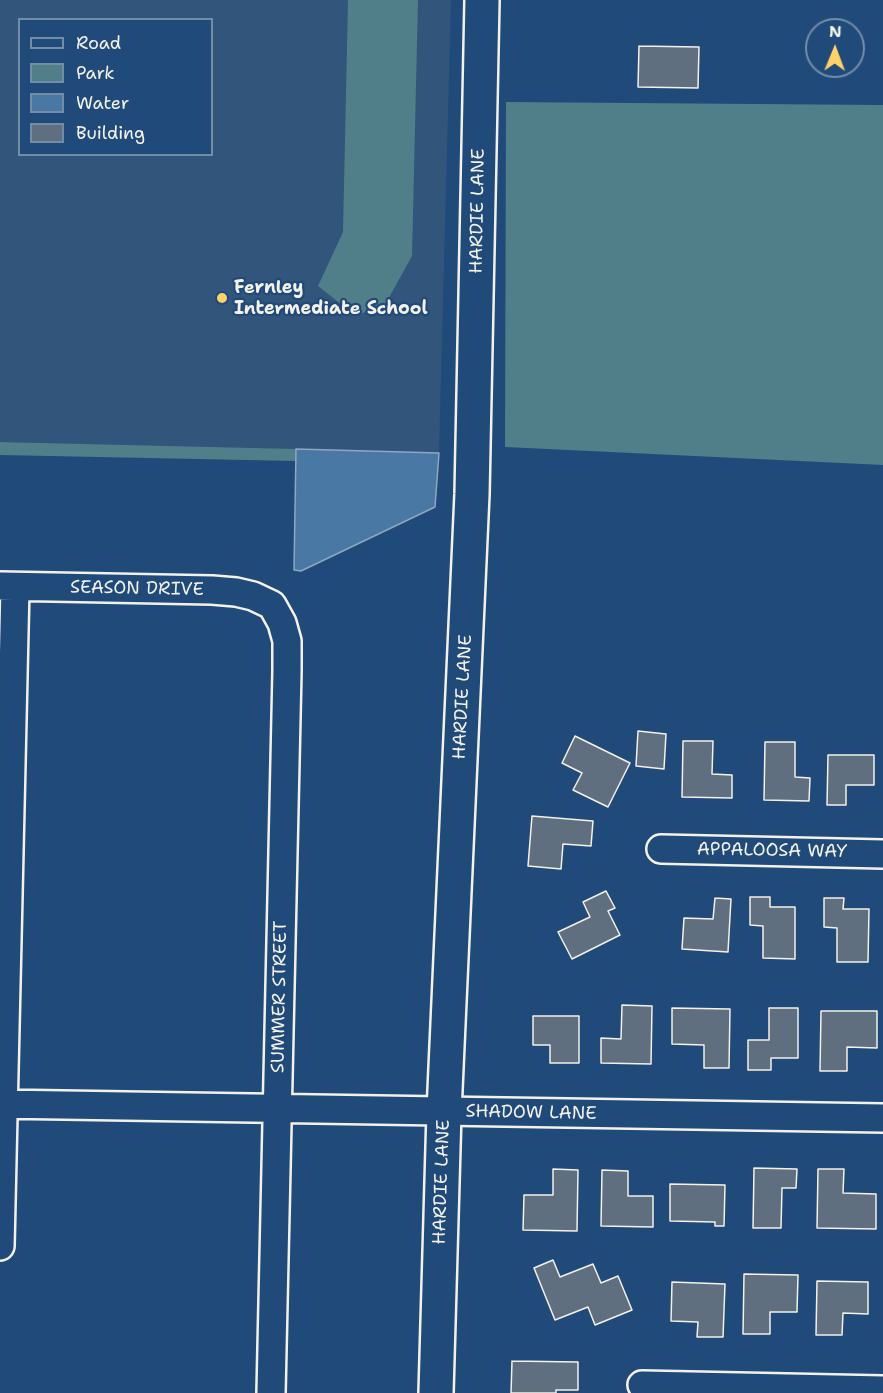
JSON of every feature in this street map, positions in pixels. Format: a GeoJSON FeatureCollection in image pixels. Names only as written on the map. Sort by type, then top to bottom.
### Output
{"type":"FeatureCollection","features":[{"type":"Feature","properties":{"kind":"street","name":"HARDIE LANE"},"geometry":{"type":"LineString","coordinates":[[436,1393],[444,1112],[472,494],[482,0]]}},
{"type":"Feature","properties":{"kind":"street","name":"SEASON DRIVE"},"geometry":{"type":"LineString","coordinates":[[8,586],[212,590],[253,596],[272,605]]}},
{"type":"Feature","properties":{"kind":"street"},"geometry":{"type":"LineString","coordinates":[[0,1246],[8,586]]}},
{"type":"Feature","properties":{"kind":"street","name":"SUMMER STREET"},"geometry":{"type":"LineString","coordinates":[[271,1393],[288,670],[282,623],[272,605]]}},
{"type":"Feature","properties":{"kind":"street","name":"APPALOOSA WAY"},"geometry":{"type":"LineString","coordinates":[[661,849],[883,854]]}},
{"type":"Feature","properties":{"kind":"street","name":"SHADOW LANE"},"geometry":{"type":"LineString","coordinates":[[2,1104],[883,1118]]}},
{"type":"Feature","properties":{"kind":"street"},"geometry":{"type":"LineString","coordinates":[[642,1385],[883,1390]]}},
{"type":"Feature","properties":{"kind":"shaded area","name":"Fernley Intermediate School"},"geometry":{"type":"Polygon","coordinates":[[[0,0],[451,0],[439,453],[0,442],[0,0]]]}},
{"type":"Feature","properties":{"kind":"green space"},"geometry":{"type":"Polygon","coordinates":[[[348,0],[418,0],[412,256],[386,303],[356,316],[318,286],[343,232],[348,0]]]}},
{"type":"Feature","properties":{"kind":"green space"},"geometry":{"type":"Polygon","coordinates":[[[506,102],[883,105],[883,465],[505,447],[506,102]]]}},
{"type":"Feature","properties":{"kind":"green space"},"geometry":{"type":"Polygon","coordinates":[[[0,442],[296,449],[296,461],[0,455],[0,442]]]}},
{"type":"Feature","properties":{"kind":"water"},"geometry":{"type":"Polygon","coordinates":[[[296,449],[439,453],[435,507],[301,571],[294,570],[296,449]]]}},
{"type":"Feature","properties":{"kind":"building"},"geometry":{"type":"Polygon","coordinates":[[[639,46],[699,47],[698,88],[638,87],[639,46]]]}},
{"type":"Feature","properties":{"kind":"building"},"geometry":{"type":"Polygon","coordinates":[[[638,731],[666,734],[664,769],[636,766],[638,731]]]}},
{"type":"Feature","properties":{"kind":"building"},"geometry":{"type":"Polygon","coordinates":[[[575,736],[630,763],[608,807],[573,790],[582,773],[562,763],[575,736]]]}},
{"type":"Feature","properties":{"kind":"building"},"geometry":{"type":"Polygon","coordinates":[[[683,741],[713,741],[712,774],[732,775],[732,798],[682,797],[683,741]]]}},
{"type":"Feature","properties":{"kind":"building"},"geometry":{"type":"Polygon","coordinates":[[[765,742],[795,742],[795,777],[810,778],[809,801],[764,800],[765,742]]]}},
{"type":"Feature","properties":{"kind":"building"},"geometry":{"type":"Polygon","coordinates":[[[828,755],[874,755],[874,785],[846,785],[846,805],[827,805],[828,755]]]}},
{"type":"Feature","properties":{"kind":"building"},"geometry":{"type":"Polygon","coordinates":[[[532,816],[593,821],[591,846],[563,844],[561,869],[528,866],[532,816]]]}},
{"type":"Feature","properties":{"kind":"building"},"geometry":{"type":"Polygon","coordinates":[[[606,891],[615,908],[608,911],[620,935],[572,959],[558,932],[590,917],[583,902],[606,891]]]}},
{"type":"Feature","properties":{"kind":"building"},"geometry":{"type":"Polygon","coordinates":[[[750,897],[770,897],[770,907],[795,907],[795,959],[763,958],[763,926],[750,925],[750,897]]]}},
{"type":"Feature","properties":{"kind":"building"},"geometry":{"type":"Polygon","coordinates":[[[715,898],[731,899],[728,952],[682,949],[684,918],[713,919],[715,898]]]}},
{"type":"Feature","properties":{"kind":"building"},"geometry":{"type":"Polygon","coordinates":[[[824,898],[844,898],[843,909],[869,909],[868,962],[837,962],[837,928],[824,927],[824,898]]]}},
{"type":"Feature","properties":{"kind":"building"},"geometry":{"type":"Polygon","coordinates":[[[622,1005],[652,1006],[651,1064],[601,1063],[601,1038],[621,1039],[622,1005]]]}},
{"type":"Feature","properties":{"kind":"building"},"geometry":{"type":"Polygon","coordinates":[[[672,1008],[730,1009],[729,1068],[704,1068],[704,1045],[672,1044],[672,1008]]]}},
{"type":"Feature","properties":{"kind":"building"},"geometry":{"type":"Polygon","coordinates":[[[769,1008],[798,1008],[798,1058],[771,1058],[771,1070],[748,1070],[748,1040],[769,1040],[769,1008]]]}},
{"type":"Feature","properties":{"kind":"building"},"geometry":{"type":"Polygon","coordinates":[[[821,1011],[877,1011],[877,1048],[847,1047],[847,1071],[820,1071],[821,1011]]]}},
{"type":"Feature","properties":{"kind":"building"},"geometry":{"type":"Polygon","coordinates":[[[533,1016],[579,1016],[579,1063],[550,1063],[550,1045],[533,1045],[533,1016]]]}},
{"type":"Feature","properties":{"kind":"building"},"geometry":{"type":"Polygon","coordinates":[[[754,1168],[797,1169],[796,1188],[782,1188],[781,1228],[753,1228],[754,1168]]]}},
{"type":"Feature","properties":{"kind":"building"},"geometry":{"type":"Polygon","coordinates":[[[553,1169],[578,1170],[577,1231],[523,1230],[524,1195],[553,1195],[553,1169]]]}},
{"type":"Feature","properties":{"kind":"building"},"geometry":{"type":"Polygon","coordinates":[[[818,1169],[844,1169],[843,1193],[876,1194],[876,1229],[817,1228],[818,1169]]]}},
{"type":"Feature","properties":{"kind":"building"},"geometry":{"type":"Polygon","coordinates":[[[602,1170],[628,1171],[628,1196],[653,1196],[653,1227],[601,1226],[602,1170]]]}},
{"type":"Feature","properties":{"kind":"building"},"geometry":{"type":"Polygon","coordinates":[[[670,1184],[725,1185],[724,1226],[715,1226],[715,1222],[670,1221],[670,1184]]]}},
{"type":"Feature","properties":{"kind":"building"},"geometry":{"type":"Polygon","coordinates":[[[553,1260],[560,1277],[593,1264],[601,1283],[618,1276],[632,1310],[595,1325],[588,1307],[555,1320],[534,1268],[553,1260]]]}},
{"type":"Feature","properties":{"kind":"building"},"geometry":{"type":"Polygon","coordinates":[[[744,1274],[798,1275],[797,1312],[770,1312],[770,1334],[743,1334],[744,1274]]]}},
{"type":"Feature","properties":{"kind":"building"},"geometry":{"type":"Polygon","coordinates":[[[817,1281],[868,1282],[868,1314],[843,1313],[842,1335],[816,1335],[817,1281]]]}},
{"type":"Feature","properties":{"kind":"building"},"geometry":{"type":"Polygon","coordinates":[[[672,1282],[725,1284],[723,1337],[697,1337],[698,1322],[671,1321],[672,1282]]]}},
{"type":"Feature","properties":{"kind":"building"},"geometry":{"type":"Polygon","coordinates":[[[512,1361],[578,1362],[578,1390],[556,1390],[556,1393],[511,1393],[512,1361]]]}},
{"type":"Feature","properties":{"kind":"place","name":"Fernley Intermediate School"},"geometry":{"type":"Point","coordinates":[222,298]}}]}
